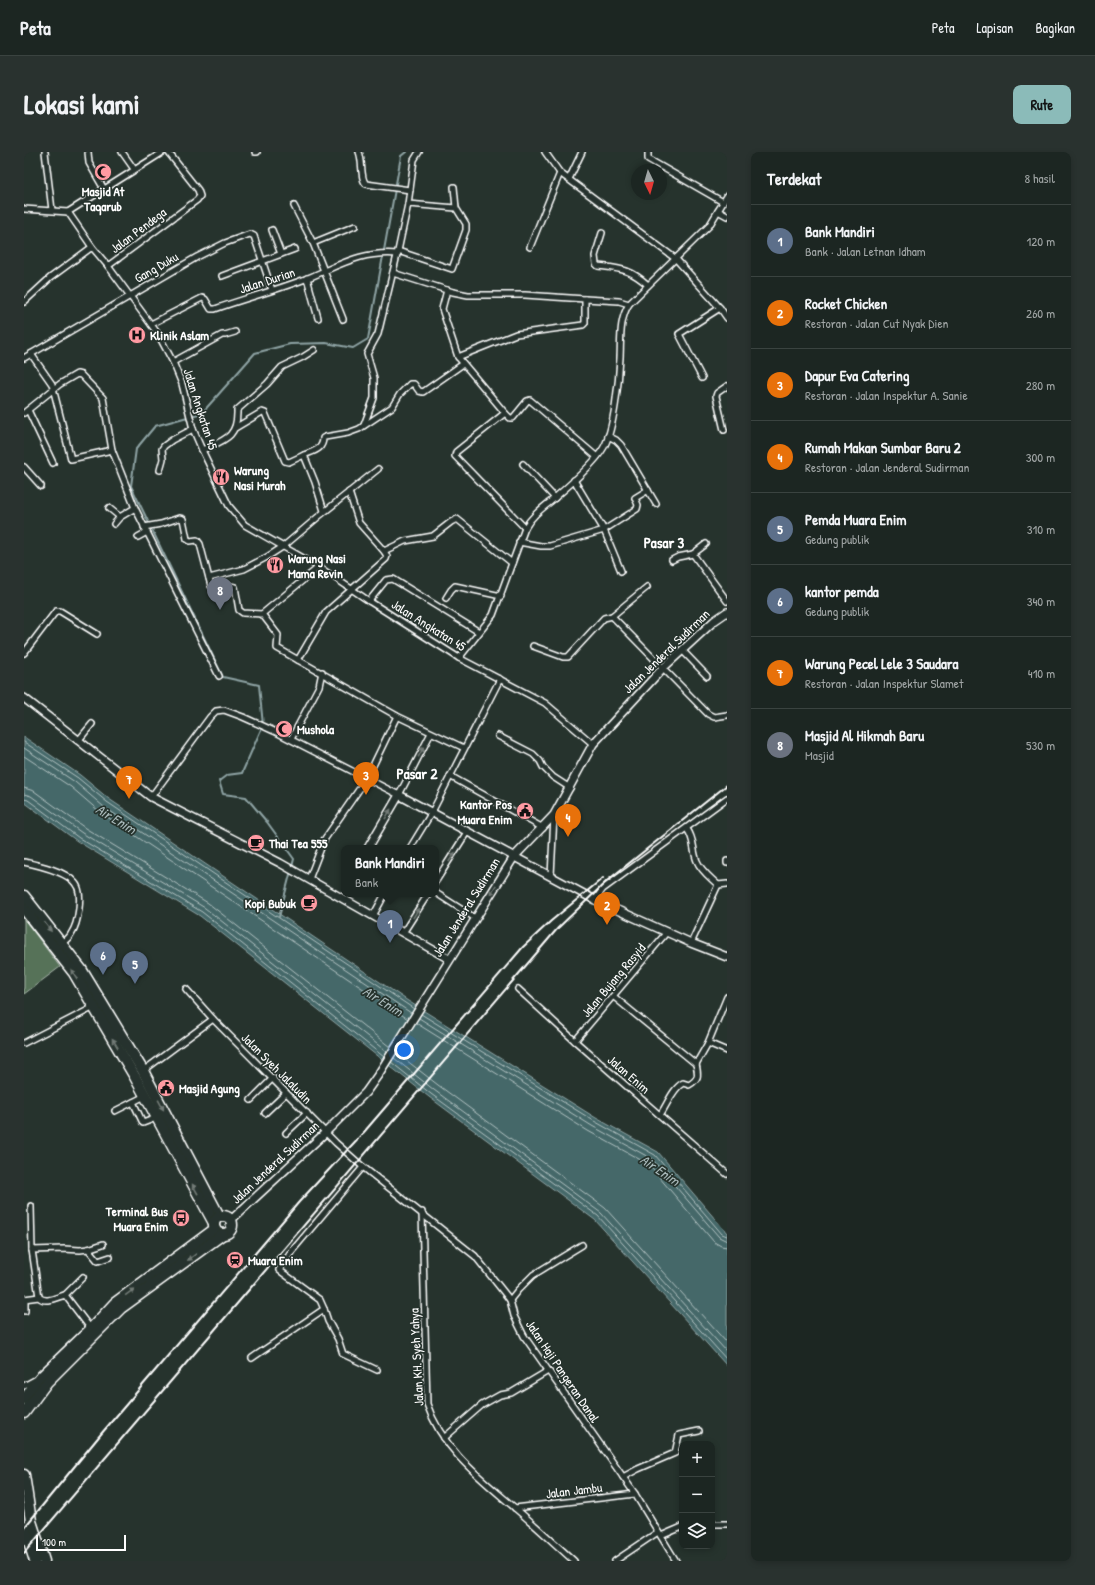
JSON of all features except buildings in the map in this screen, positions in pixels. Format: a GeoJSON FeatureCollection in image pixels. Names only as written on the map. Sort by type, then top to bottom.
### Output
{"type":"FeatureCollection","features":[{"type":"Feature","properties":{"kind":"highway"},"geometry":{"type":"LineString","coordinates":[[24,896],[58,946]]}},
{"type":"Feature","properties":{"kind":"highway"},"geometry":{"type":"LineString","coordinates":[[24,909],[81,969],[98,1006],[139,1074],[217,1226]]}},
{"type":"Feature","properties":{"kind":"highway"},"geometry":{"type":"LineString","coordinates":[[24,1399],[121,1308],[217,1226],[223,1215],[231,1220],[231,1229],[217,1226],[156,1118],[145,1096],[139,1074]]}},
{"type":"Feature","properties":{"kind":"highway"},"geometry":{"type":"LineString","coordinates":[[24,1413],[45,1379],[115,1303],[217,1226]]}},
{"type":"Feature","properties":{"kind":"highway"},"geometry":{"type":"LineString","coordinates":[[24,1475],[31,1522],[44,1561]]}},
{"type":"Feature","properties":{"kind":"highway"},"geometry":{"type":"LineString","coordinates":[[24,1526],[36,1561]]}},
{"type":"Feature","properties":{"kind":"main road","name":"Jalan Jenderal Sudirman"},"geometry":{"type":"LineString","coordinates":[[231,1220],[366,1092],[514,857],[554,815],[593,744],[682,650],[726,614]]}},
{"type":"Feature","properties":{"kind":"main road"},"geometry":{"type":"LineString","coordinates":[[24,698],[151,797],[280,863],[306,878],[341,895]]}},
{"type":"Feature","properties":{"kind":"main road"},"geometry":{"type":"LineString","coordinates":[[370,845],[399,795],[595,900],[691,943],[727,957]]}},
{"type":"Feature","properties":{"kind":"main road"},"geometry":{"type":"LineString","coordinates":[[345,897],[373,916],[449,959]]}},
{"type":"Feature","properties":{"kind":"street"},"geometry":{"type":"LineString","coordinates":[[45,152],[52,210]]}},
{"type":"Feature","properties":{"kind":"street"},"geometry":{"type":"LineString","coordinates":[[88,152],[90,163],[104,190]]}},
{"type":"Feature","properties":{"kind":"street"},"geometry":{"type":"LineString","coordinates":[[122,152],[134,169]]}},
{"type":"Feature","properties":{"kind":"street"},"geometry":{"type":"LineString","coordinates":[[24,209],[68,212],[163,152]]}},
{"type":"Feature","properties":{"kind":"street","name":"Jalan Pendega"},"geometry":{"type":"LineString","coordinates":[[108,266],[197,200],[200,196],[198,190],[168,152]]}},
{"type":"Feature","properties":{"kind":"street"},"geometry":{"type":"LineString","coordinates":[[359,152],[364,182],[366,184],[410,190]]}},
{"type":"Feature","properties":{"kind":"street"},"geometry":{"type":"LineString","coordinates":[[364,425],[374,398],[374,378],[367,354],[378,334],[394,273],[408,204],[414,160],[419,152]]}},
{"type":"Feature","properties":{"kind":"street"},"geometry":{"type":"LineString","coordinates":[[546,152],[560,173],[676,259],[720,308],[727,318]]}},
{"type":"Feature","properties":{"kind":"street"},"geometry":{"type":"LineString","coordinates":[[569,179],[582,152]]}},
{"type":"Feature","properties":{"kind":"street"},"geometry":{"type":"LineString","coordinates":[[648,152],[648,159],[723,202]]}},
{"type":"Feature","properties":{"kind":"street"},"geometry":{"type":"LineString","coordinates":[[530,246],[560,173]]}},
{"type":"Feature","properties":{"kind":"street"},"geometry":{"type":"LineString","coordinates":[[408,204],[456,208],[454,187]]}},
{"type":"Feature","properties":{"kind":"street"},"geometry":{"type":"LineString","coordinates":[[459,658],[494,614],[519,542],[530,518],[555,498],[597,457],[604,448],[608,436],[619,370],[621,325],[625,311],[629,304],[709,226],[727,196]]}},
{"type":"Feature","properties":{"kind":"street"},"geometry":{"type":"LineString","coordinates":[[294,206],[325,270],[344,319]]}},
{"type":"Feature","properties":{"kind":"street","name":"Jalan Durian"},"geometry":{"type":"LineString","coordinates":[[151,324],[202,298],[205,299],[211,309],[215,309],[307,278],[362,256],[375,253],[398,253],[452,269],[467,227],[456,208]]}},
{"type":"Feature","properties":{"kind":"street"},"geometry":{"type":"LineString","coordinates":[[718,211],[727,216]]}},
{"type":"Feature","properties":{"kind":"street","name":"Jalan Angkatan 45"},"geometry":{"type":"LineString","coordinates":[[68,212],[92,247],[108,266],[158,334],[173,362],[182,384],[193,429],[217,484],[234,513],[244,525],[284,546],[319,567],[369,601],[459,658],[544,703],[593,744]]}},
{"type":"Feature","properties":{"kind":"street"},"geometry":{"type":"LineString","coordinates":[[313,243],[355,226]]}},
{"type":"Feature","properties":{"kind":"street"},"geometry":{"type":"LineString","coordinates":[[272,230],[281,254]]}},
{"type":"Feature","properties":{"kind":"street"},"geometry":{"type":"LineString","coordinates":[[602,233],[595,256],[596,264],[598,266],[630,272],[648,285]]}},
{"type":"Feature","properties":{"kind":"street","name":"Gang Duku"},"geometry":{"type":"LineString","coordinates":[[24,358],[196,256],[250,234],[254,236],[272,290]]}},
{"type":"Feature","properties":{"kind":"street"},"geometry":{"type":"LineString","coordinates":[[24,302],[50,278],[92,247]]}},
{"type":"Feature","properties":{"kind":"street"},"geometry":{"type":"LineString","coordinates":[[222,276],[295,249]]}},
{"type":"Feature","properties":{"kind":"street"},"geometry":{"type":"LineString","coordinates":[[394,273],[468,295],[525,295],[619,300],[629,304]]}},
{"type":"Feature","properties":{"kind":"street"},"geometry":{"type":"LineString","coordinates":[[307,278],[318,318]]}},
{"type":"Feature","properties":{"kind":"street"},"geometry":{"type":"LineString","coordinates":[[447,290],[442,310],[458,357],[505,413],[510,418],[513,418],[527,401],[530,400],[597,457]]}},
{"type":"Feature","properties":{"kind":"street"},"geometry":{"type":"LineString","coordinates":[[458,357],[516,334],[583,325],[585,323],[585,299]]}},
{"type":"Feature","properties":{"kind":"street"},"geometry":{"type":"LineString","coordinates":[[702,378],[679,334],[720,308]]}},
{"type":"Feature","properties":{"kind":"street"},"geometry":{"type":"LineString","coordinates":[[173,362],[222,335],[225,336],[235,332]]}},
{"type":"Feature","properties":{"kind":"street"},"geometry":{"type":"LineString","coordinates":[[202,450],[229,437],[238,421],[238,408],[267,384],[282,367],[314,350]]}},
{"type":"Feature","properties":{"kind":"street"},"geometry":{"type":"LineString","coordinates":[[31,354],[52,384],[71,459],[112,450]]}},
{"type":"Feature","properties":{"kind":"street"},"geometry":{"type":"LineString","coordinates":[[235,428],[262,412],[265,412],[285,461],[289,462],[320,448],[323,438],[354,431],[392,407],[400,394],[410,384],[414,384],[419,392],[423,392],[463,364]]}},
{"type":"Feature","properties":{"kind":"street"},"geometry":{"type":"LineString","coordinates":[[53,463],[26,412],[53,390],[77,374],[81,375],[103,398],[112,450],[135,508],[220,676]]}},
{"type":"Feature","properties":{"kind":"street"},"geometry":{"type":"LineString","coordinates":[[724,430],[716,396],[727,386]]}},
{"type":"Feature","properties":{"kind":"street"},"geometry":{"type":"LineString","coordinates":[[505,413],[456,452],[455,456],[525,528]]}},
{"type":"Feature","properties":{"kind":"street"},"geometry":{"type":"LineString","coordinates":[[160,470],[163,459],[162,449],[164,446],[193,429]]}},
{"type":"Feature","properties":{"kind":"street"},"geometry":{"type":"LineString","coordinates":[[608,436],[616,440],[621,445],[656,504]]}},
{"type":"Feature","properties":{"kind":"street"},"geometry":{"type":"LineString","coordinates":[[304,455],[315,482],[324,511]]}},
{"type":"Feature","properties":{"kind":"street"},"geometry":{"type":"LineString","coordinates":[[523,464],[555,498]]}},
{"type":"Feature","properties":{"kind":"street"},"geometry":{"type":"LineString","coordinates":[[24,467],[41,486]]}},
{"type":"Feature","properties":{"kind":"street"},"geometry":{"type":"LineString","coordinates":[[209,578],[244,569],[284,546],[324,511],[378,469]]}},
{"type":"Feature","properties":{"kind":"street"},"geometry":{"type":"LineString","coordinates":[[574,480],[604,530],[622,571]]}},
{"type":"Feature","properties":{"kind":"street"},"geometry":{"type":"LineString","coordinates":[[519,542],[546,547],[604,530],[637,509],[638,505],[635,498],[648,490]]}},
{"type":"Feature","properties":{"kind":"street"},"geometry":{"type":"LineString","coordinates":[[298,660],[326,612],[384,561],[387,556],[359,523],[349,492]]}},
{"type":"Feature","properties":{"kind":"street"},"geometry":{"type":"LineString","coordinates":[[109,508],[120,518]]}},
{"type":"Feature","properties":{"kind":"street"},"geometry":{"type":"LineString","coordinates":[[114,524],[135,508]]}},
{"type":"Feature","properties":{"kind":"street"},"geometry":{"type":"LineString","coordinates":[[145,526],[160,524],[179,518],[183,519],[186,539],[190,541],[197,540],[200,544],[212,588],[228,586],[235,587],[239,610],[243,613],[262,614],[319,567]]}},
{"type":"Feature","properties":{"kind":"street"},"geometry":{"type":"LineString","coordinates":[[384,552],[405,541],[433,536],[457,519],[512,563]]}},
{"type":"Feature","properties":{"kind":"street"},"geometry":{"type":"LineString","coordinates":[[138,537],[147,532]]}},
{"type":"Feature","properties":{"kind":"street"},"geometry":{"type":"LineString","coordinates":[[672,560],[678,556],[693,554],[706,544]]}},
{"type":"Feature","properties":{"kind":"street"},"geometry":{"type":"LineString","coordinates":[[693,554],[727,601]]}},
{"type":"Feature","properties":{"kind":"street"},"geometry":{"type":"LineString","coordinates":[[369,601],[386,580],[393,579],[479,632]]}},
{"type":"Feature","properties":{"kind":"street"},"geometry":{"type":"LineString","coordinates":[[446,598],[451,590],[456,586],[501,596]]}},
{"type":"Feature","properties":{"kind":"street"},"geometry":{"type":"LineString","coordinates":[[533,646],[568,657],[604,618],[612,616],[647,587]]}},
{"type":"Feature","properties":{"kind":"street"},"geometry":{"type":"LineString","coordinates":[[24,653],[56,611],[60,611],[97,634]]}},
{"type":"Feature","properties":{"kind":"street"},"geometry":{"type":"LineString","coordinates":[[262,614],[278,635],[277,648],[322,672],[397,716],[464,748]]}},
{"type":"Feature","properties":{"kind":"street"},"geometry":{"type":"LineString","coordinates":[[612,616],[708,714],[714,717],[727,715]]}},
{"type":"Feature","properties":{"kind":"street"},"geometry":{"type":"LineString","coordinates":[[682,650],[707,676]]}},
{"type":"Feature","properties":{"kind":"street"},"geometry":{"type":"LineString","coordinates":[[291,739],[319,686],[322,672]]}},
{"type":"Feature","properties":{"kind":"street"},"geometry":{"type":"LineString","coordinates":[[412,845],[432,812],[500,679]]}},
{"type":"Feature","properties":{"kind":"street"},"geometry":{"type":"LineString","coordinates":[[151,797],[216,711],[224,710],[253,721],[399,795],[431,733]]}},
{"type":"Feature","properties":{"kind":"street"},"geometry":{"type":"LineString","coordinates":[[306,878],[324,840],[367,778],[397,716]]}},
{"type":"Feature","properties":{"kind":"street"},"geometry":{"type":"LineString","coordinates":[[78,741],[92,724]]}},
{"type":"Feature","properties":{"kind":"street"},"geometry":{"type":"LineString","coordinates":[[498,736],[533,754],[540,761],[543,767],[570,788]]}},
{"type":"Feature","properties":{"kind":"street"},"geometry":{"type":"LineString","coordinates":[[450,776],[543,828]]}},
{"type":"Feature","properties":{"kind":"street"},"geometry":{"type":"LineString","coordinates":[[595,900],[603,889],[687,829],[727,798]]}},
{"type":"Feature","properties":{"kind":"street"},"geometry":{"type":"LineString","coordinates":[[550,876],[554,815]]}},
{"type":"Feature","properties":{"kind":"street"},"geometry":{"type":"LineString","coordinates":[[687,829],[693,838],[698,864],[718,885],[727,884]]}},
{"type":"Feature","properties":{"kind":"street"},"geometry":{"type":"LineString","coordinates":[[439,876],[467,832]]}},
{"type":"Feature","properties":{"kind":"street"},"geometry":{"type":"LineString","coordinates":[[24,862],[60,873],[76,883],[80,899],[77,921],[71,934],[58,946]]}},
{"type":"Feature","properties":{"kind":"street"},"geometry":{"type":"LineString","coordinates":[[691,943],[718,885]]}},
{"type":"Feature","properties":{"kind":"street"},"geometry":{"type":"LineString","coordinates":[[439,895],[475,918]]}},
{"type":"Feature","properties":{"kind":"street"},"geometry":{"type":"LineString","coordinates":[[373,916],[382,897]]}},
{"type":"Feature","properties":{"kind":"street"},"geometry":{"type":"LineString","coordinates":[[404,933],[426,897]]}},
{"type":"Feature","properties":{"kind":"street","name":"Jalan Bujang Rasyid"},"geometry":{"type":"LineString","coordinates":[[575,1041],[667,932]]}},
{"type":"Feature","properties":{"kind":"street","name":"Jalan Syeh Jalaludin"},"geometry":{"type":"LineString","coordinates":[[186,989],[213,1019],[325,1132]]}},
{"type":"Feature","properties":{"kind":"street","name":"Jalan Enim"},"geometry":{"type":"LineString","coordinates":[[518,989],[727,1174]]}},
{"type":"Feature","properties":{"kind":"street"},"geometry":{"type":"LineString","coordinates":[[613,996],[696,1064]]}},
{"type":"Feature","properties":{"kind":"street"},"geometry":{"type":"LineString","coordinates":[[660,1115],[677,1087],[683,1083],[689,1085],[697,1078],[696,1064],[708,1043],[727,997]]}},
{"type":"Feature","properties":{"kind":"street"},"geometry":{"type":"LineString","coordinates":[[24,1043],[98,1006]]}},
{"type":"Feature","properties":{"kind":"street"},"geometry":{"type":"LineString","coordinates":[[139,1074],[213,1019]]}},
{"type":"Feature","properties":{"kind":"street"},"geometry":{"type":"LineString","coordinates":[[708,1043],[727,1051]]}},
{"type":"Feature","properties":{"kind":"street"},"geometry":{"type":"LineString","coordinates":[[251,1100],[273,1078]]}},
{"type":"Feature","properties":{"kind":"street"},"geometry":{"type":"LineString","coordinates":[[265,1113],[286,1093]]}},
{"type":"Feature","properties":{"kind":"street"},"geometry":{"type":"LineString","coordinates":[[115,1111],[145,1096]]}},
{"type":"Feature","properties":{"kind":"street"},"geometry":{"type":"LineString","coordinates":[[133,1102],[143,1123],[156,1118]]}},
{"type":"Feature","properties":{"kind":"street"},"geometry":{"type":"LineString","coordinates":[[286,1133],[307,1113]]}},
{"type":"Feature","properties":{"kind":"street","name":"Jalan Haji Pangeran Danal"},"geometry":{"type":"LineString","coordinates":[[325,1132],[364,1167],[475,1256],[510,1300],[519,1327],[548,1371],[635,1494],[676,1561]]}},
{"type":"Feature","properties":{"kind":"street"},"geometry":{"type":"LineString","coordinates":[[364,1167],[292,1251],[280,1270],[320,1300],[328,1321],[338,1339],[343,1354],[377,1370]]}},
{"type":"Feature","properties":{"kind":"street"},"geometry":{"type":"LineString","coordinates":[[31,1206],[32,1250],[39,1297]]}},
{"type":"Feature","properties":{"kind":"street","name":"Jalan KH. Syeh Yahya"},"geometry":{"type":"LineString","coordinates":[[422,1212],[427,1404],[432,1418],[438,1431],[475,1474],[574,1561]]}},
{"type":"Feature","properties":{"kind":"street"},"geometry":{"type":"LineString","coordinates":[[32,1250],[88,1249],[103,1244]]}},
{"type":"Feature","properties":{"kind":"street"},"geometry":{"type":"LineString","coordinates":[[510,1300],[533,1275],[582,1245]]}},
{"type":"Feature","properties":{"kind":"street"},"geometry":{"type":"LineString","coordinates":[[88,1249],[98,1261],[110,1258]]}},
{"type":"Feature","properties":{"kind":"street"},"geometry":{"type":"LineString","coordinates":[[25,1311],[25,1299],[39,1297],[42,1300],[46,1300],[66,1295],[83,1277]]}},
{"type":"Feature","properties":{"kind":"street"},"geometry":{"type":"LineString","coordinates":[[66,1295],[91,1329]]}},
{"type":"Feature","properties":{"kind":"street"},"geometry":{"type":"LineString","coordinates":[[252,1358],[324,1308]]}},
{"type":"Feature","properties":{"kind":"street"},"geometry":{"type":"LineString","coordinates":[[444,1438],[482,1405],[500,1395],[511,1393],[548,1371]]}},
{"type":"Feature","properties":{"kind":"street"},"geometry":{"type":"LineString","coordinates":[[24,1386],[45,1379]]}},
{"type":"Feature","properties":{"kind":"street"},"geometry":{"type":"LineString","coordinates":[[623,1477],[674,1453],[679,1435],[699,1431]]}},
{"type":"Feature","properties":{"kind":"street","name":"Jalan Jambu"},"geometry":{"type":"LineString","coordinates":[[515,1508],[635,1494]]}},
{"type":"Feature","properties":{"kind":"street"},"geometry":{"type":"LineString","coordinates":[[715,1524],[727,1524]]}},
{"type":"Feature","properties":{"kind":"street"},"geometry":{"type":"LineString","coordinates":[[615,1561],[660,1534],[679,1528]]}},
{"type":"Feature","properties":{"kind":"green space"},"geometry":{"type":"Polygon","coordinates":[[[24,919],[60,967],[24,994],[24,919]]]}},
{"type":"Feature","properties":{"kind":"water","name":"Air Enim"},"geometry":{"type":"Polygon","coordinates":[[[24,737],[80,775],[109,799],[408,1001],[596,1118],[658,1152],[727,1233],[727,1366],[595,1220],[429,1097],[200,916],[77,841],[24,802],[24,737]]]}},
{"type":"Feature","properties":{"kind":"waterway"},"geometry":{"type":"LineString","coordinates":[[279,917],[294,859],[267,822],[246,797],[223,794],[219,781],[227,775],[242,773],[263,725],[259,685],[223,677],[131,486],[136,449],[155,426],[202,413],[255,353],[290,344],[326,343],[353,348],[368,339],[401,156],[406,152]]}},
{"type":"Feature","properties":{"kind":"railway"},"geometry":{"type":"LineString","coordinates":[[24,1553],[558,928],[608,880],[727,785]]}},
{"type":"Feature","properties":{"kind":"railway"},"geometry":{"type":"LineString","coordinates":[[24,1528],[101,1434],[299,1202],[364,1132],[523,947],[551,921],[603,878]]}},
{"type":"Feature","properties":{"kind":"place","name":"Masjid At Taqarub"},"geometry":{"type":"Point","coordinates":[103,172]}},
{"type":"Feature","properties":{"kind":"place","name":"Klinik Aslam"},"geometry":{"type":"Point","coordinates":[137,335]}},
{"type":"Feature","properties":{"kind":"place","name":"Warung Nasi Murah"},"geometry":{"type":"Point","coordinates":[221,477]}},
{"type":"Feature","properties":{"kind":"place","name":"Warung Nasi Mama Revin"},"geometry":{"type":"Point","coordinates":[275,565]}},
{"type":"Feature","properties":{"kind":"place","name":"Masjid Al Hikmah Baru"},"geometry":{"type":"Point","coordinates":[220,610]}},
{"type":"Feature","properties":{"kind":"place","name":"Mushola"},"geometry":{"type":"Point","coordinates":[284,729]}},
{"type":"Feature","properties":{"kind":"place","name":"Dapur Eva Catering"},"geometry":{"type":"Point","coordinates":[366,795]}},
{"type":"Feature","properties":{"kind":"place","name":"Warung Pecel Lele 3 Saudara"},"geometry":{"type":"Point","coordinates":[129,799]}},
{"type":"Feature","properties":{"kind":"place","name":"Kantor Pos Muara Enim"},"geometry":{"type":"Point","coordinates":[525,811]}},
{"type":"Feature","properties":{"kind":"place","name":"Rumah Makan Sumbar Baru 2"},"geometry":{"type":"Point","coordinates":[568,837]}},
{"type":"Feature","properties":{"kind":"place","name":"Thai Tea 555"},"geometry":{"type":"Point","coordinates":[256,843]}},
{"type":"Feature","properties":{"kind":"place","name":"Kopi Bubuk"},"geometry":{"type":"Point","coordinates":[309,903]}},
{"type":"Feature","properties":{"kind":"place","name":"Rocket Chicken"},"geometry":{"type":"Point","coordinates":[607,925]}},
{"type":"Feature","properties":{"kind":"place","name":"Bank Mandiri"},"geometry":{"type":"Point","coordinates":[390,943]}},
{"type":"Feature","properties":{"kind":"place","name":"kantor pemda"},"geometry":{"type":"Point","coordinates":[103,975]}},
{"type":"Feature","properties":{"kind":"place","name":"Pemda Muara Enim"},"geometry":{"type":"Point","coordinates":[135,984]}},
{"type":"Feature","properties":{"kind":"place","name":"Masjid Agung"},"geometry":{"type":"Point","coordinates":[166,1088]}},
{"type":"Feature","properties":{"kind":"place","name":"Terminal Bus Muara Enim"},"geometry":{"type":"Point","coordinates":[181,1218]}},
{"type":"Feature","properties":{"kind":"place","name":"Muara Enim"},"geometry":{"type":"Point","coordinates":[235,1260]}},
{"type":"Feature","properties":{"kind":"district","name":"Pasar 3"},"geometry":{"type":"Point","coordinates":[664,543]}},
{"type":"Feature","properties":{"kind":"district","name":"Pasar 2"},"geometry":{"type":"Point","coordinates":[417,774]}}]}
